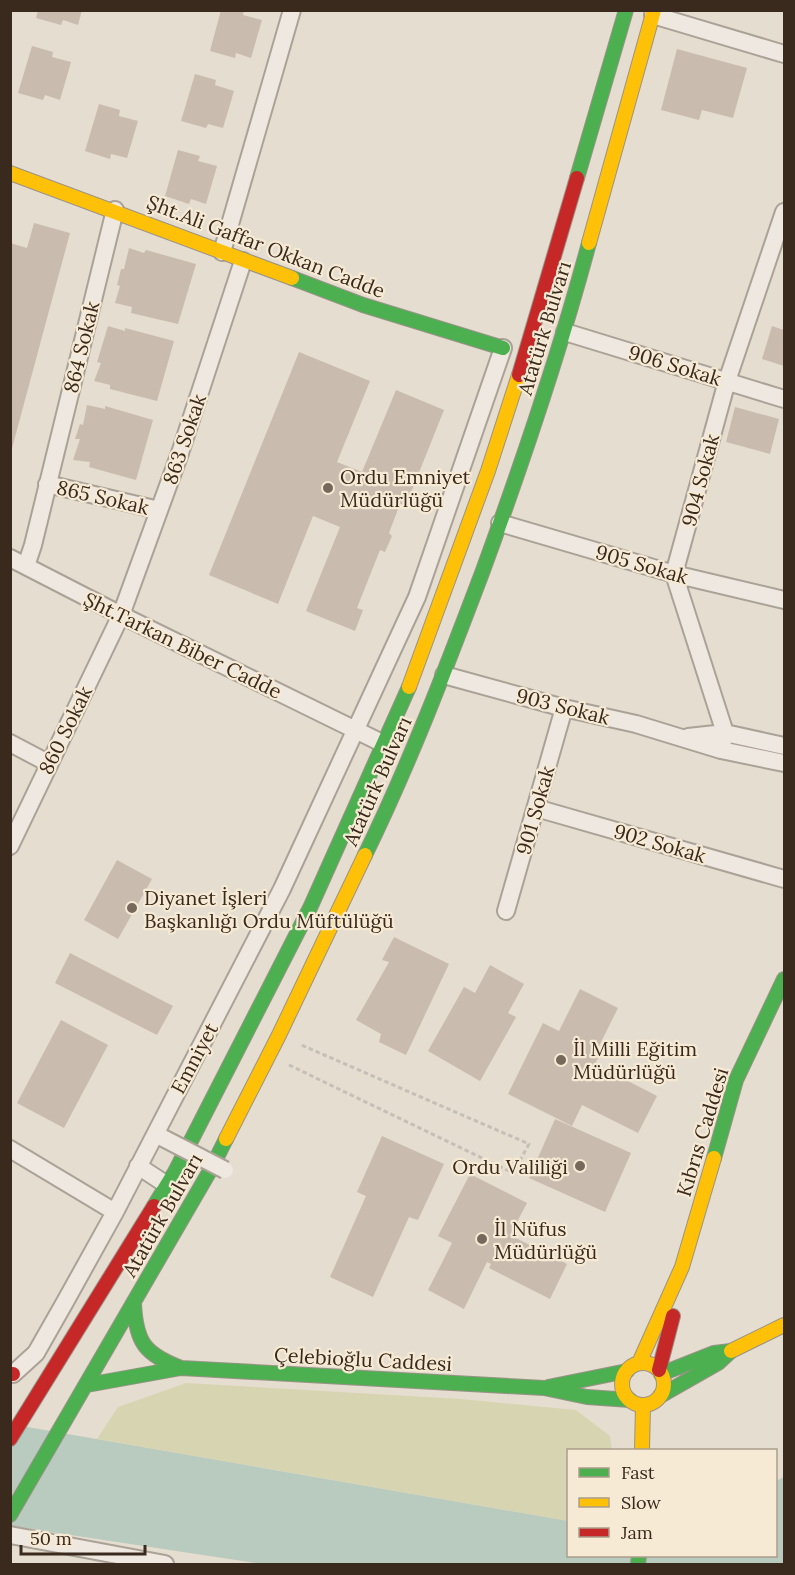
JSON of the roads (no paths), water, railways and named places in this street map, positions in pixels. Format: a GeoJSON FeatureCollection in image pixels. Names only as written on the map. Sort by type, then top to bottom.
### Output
{"type":"FeatureCollection","features":[{"type":"Feature","properties":{"kind":"main road","name":"Atatürk Bulvarı"},"geometry":{"type":"LineString","coordinates":[[10,1439],[167,1185],[310,908],[405,699],[488,471],[531,338],[626,10]]}},
{"type":"Feature","properties":{"kind":"main road","name":"Atatürk Bulvarı"},"geometry":{"type":"LineString","coordinates":[[10,1515],[212,1169],[232,1143],[269,1055],[395,793],[444,675],[500,523],[565,332],[653,13]]}},
{"type":"Feature","properties":{"kind":"main road","name":"Şht.Ali Gaffar Okkan Cadde"},"geometry":{"type":"LineString","coordinates":[[12,175],[115,210],[243,261],[363,305],[503,348]]}},
{"type":"Feature","properties":{"kind":"main road","name":"Kıbrıs Caddesi"},"geometry":{"type":"LineString","coordinates":[[633,1367],[655,1330],[682,1267],[736,1080],[784,979]]}},
{"type":"Feature","properties":{"kind":"main road","name":"Kıbrıs Caddesi"},"geometry":{"type":"LineString","coordinates":[[660,1372],[681,1286],[682,1267]]}},
{"type":"Feature","properties":{"kind":"main road"},"geometry":{"type":"LineString","coordinates":[[134,1304],[134,1326],[144,1346],[156,1359],[181,1368]]}},
{"type":"Feature","properties":{"kind":"main road"},"geometry":{"type":"LineString","coordinates":[[660,1396],[664,1383],[660,1372],[646,1363],[633,1367],[622,1383],[626,1396],[637,1403],[650,1404],[718,1363],[731,1351],[784,1325]]}},
{"type":"Feature","properties":{"kind":"main road"},"geometry":{"type":"LineString","coordinates":[[660,1372],[714,1353],[731,1351]]}},
{"type":"Feature","properties":{"kind":"main road","name":"Çelebioğlu Caddesi"},"geometry":{"type":"LineString","coordinates":[[544,1388],[633,1367]]}},
{"type":"Feature","properties":{"kind":"main road"},"geometry":{"type":"LineString","coordinates":[[87,1385],[181,1368]]}},
{"type":"Feature","properties":{"kind":"main road","name":"Çelebioğlu Caddesi"},"geometry":{"type":"LineString","coordinates":[[181,1368],[544,1388],[594,1400],[637,1403]]}},
{"type":"Feature","properties":{"kind":"main road"},"geometry":{"type":"LineString","coordinates":[[637,1403],[642,1449]]}},
{"type":"Feature","properties":{"kind":"street"},"geometry":{"type":"LineString","coordinates":[[222,252],[292,10]]}},
{"type":"Feature","properties":{"kind":"street"},"geometry":{"type":"LineString","coordinates":[[653,13],[784,54]]}},
{"type":"Feature","properties":{"kind":"street","name":"864 Sokak"},"geometry":{"type":"LineString","coordinates":[[26,567],[115,210]]}},
{"type":"Feature","properties":{"kind":"street","name":"904 Sokak"},"geometry":{"type":"LineString","coordinates":[[674,574],[727,381],[784,212]]}},
{"type":"Feature","properties":{"kind":"street","name":"863 Sokak"},"geometry":{"type":"LineString","coordinates":[[121,615],[243,261]]}},
{"type":"Feature","properties":{"kind":"street","name":"906 Sokak"},"geometry":{"type":"LineString","coordinates":[[565,332],[784,399]]}},
{"type":"Feature","properties":{"kind":"street","name":"Emniyet"},"geometry":{"type":"LineString","coordinates":[[12,1374],[36,1353],[115,1212],[282,890],[417,597],[503,348]]}},
{"type":"Feature","properties":{"kind":"street","name":"865 Sokak"},"geometry":{"type":"LineString","coordinates":[[47,484],[159,510]]}},
{"type":"Feature","properties":{"kind":"street","name":"905 Sokak"},"geometry":{"type":"LineString","coordinates":[[500,523],[674,574],[784,600]]}},
{"type":"Feature","properties":{"kind":"street","name":"Şht.Tarkan Biber Cadde"},"geometry":{"type":"LineString","coordinates":[[10,558],[384,744]]}},
{"type":"Feature","properties":{"kind":"street"},"geometry":{"type":"LineString","coordinates":[[674,574],[724,733],[721,750]]}},
{"type":"Feature","properties":{"kind":"street","name":"860 Sokak"},"geometry":{"type":"LineString","coordinates":[[10,846],[121,615]]}},
{"type":"Feature","properties":{"kind":"street","name":"903 Sokak"},"geometry":{"type":"LineString","coordinates":[[444,675],[564,708],[636,724],[721,750],[784,763]]}},
{"type":"Feature","properties":{"kind":"street","name":"901 Sokak"},"geometry":{"type":"LineString","coordinates":[[506,911],[564,708]]}},
{"type":"Feature","properties":{"kind":"street","name":"903 Sokak"},"geometry":{"type":"LineString","coordinates":[[682,738],[724,733],[784,746]]}},
{"type":"Feature","properties":{"kind":"street"},"geometry":{"type":"LineString","coordinates":[[10,743],[48,763]]}},
{"type":"Feature","properties":{"kind":"street","name":"902 Sokak"},"geometry":{"type":"LineString","coordinates":[[536,808],[784,879]]}},
{"type":"Feature","properties":{"kind":"street"},"geometry":{"type":"LineString","coordinates":[[163,1138],[225,1170]]}},
{"type":"Feature","properties":{"kind":"street"},"geometry":{"type":"LineString","coordinates":[[10,1149],[115,1212]]}},
{"type":"Feature","properties":{"kind":"street"},"geometry":{"type":"LineString","coordinates":[[138,1166],[167,1185]]}},
{"type":"Feature","properties":{"kind":"street"},"geometry":{"type":"LineString","coordinates":[[10,1535],[165,1564]]}},
{"type":"Feature","properties":{"kind":"place","name":"Ordu Emniyet Müdürlüğü"},"geometry":{"type":"Point","coordinates":[328,488]}},
{"type":"Feature","properties":{"kind":"place","name":"Diyanet İşleri Başkanlığı Ordu Müftülüğü"},"geometry":{"type":"Point","coordinates":[132,908]}},
{"type":"Feature","properties":{"kind":"place","name":"İl Milli Eğitim Müdürlüğü"},"geometry":{"type":"Point","coordinates":[561,1060]}},
{"type":"Feature","properties":{"kind":"place","name":"Ordu Valiliği"},"geometry":{"type":"Point","coordinates":[580,1166]}},
{"type":"Feature","properties":{"kind":"place","name":"İl Nüfus Müdürlüğü"},"geometry":{"type":"Point","coordinates":[482,1239]}}]}
